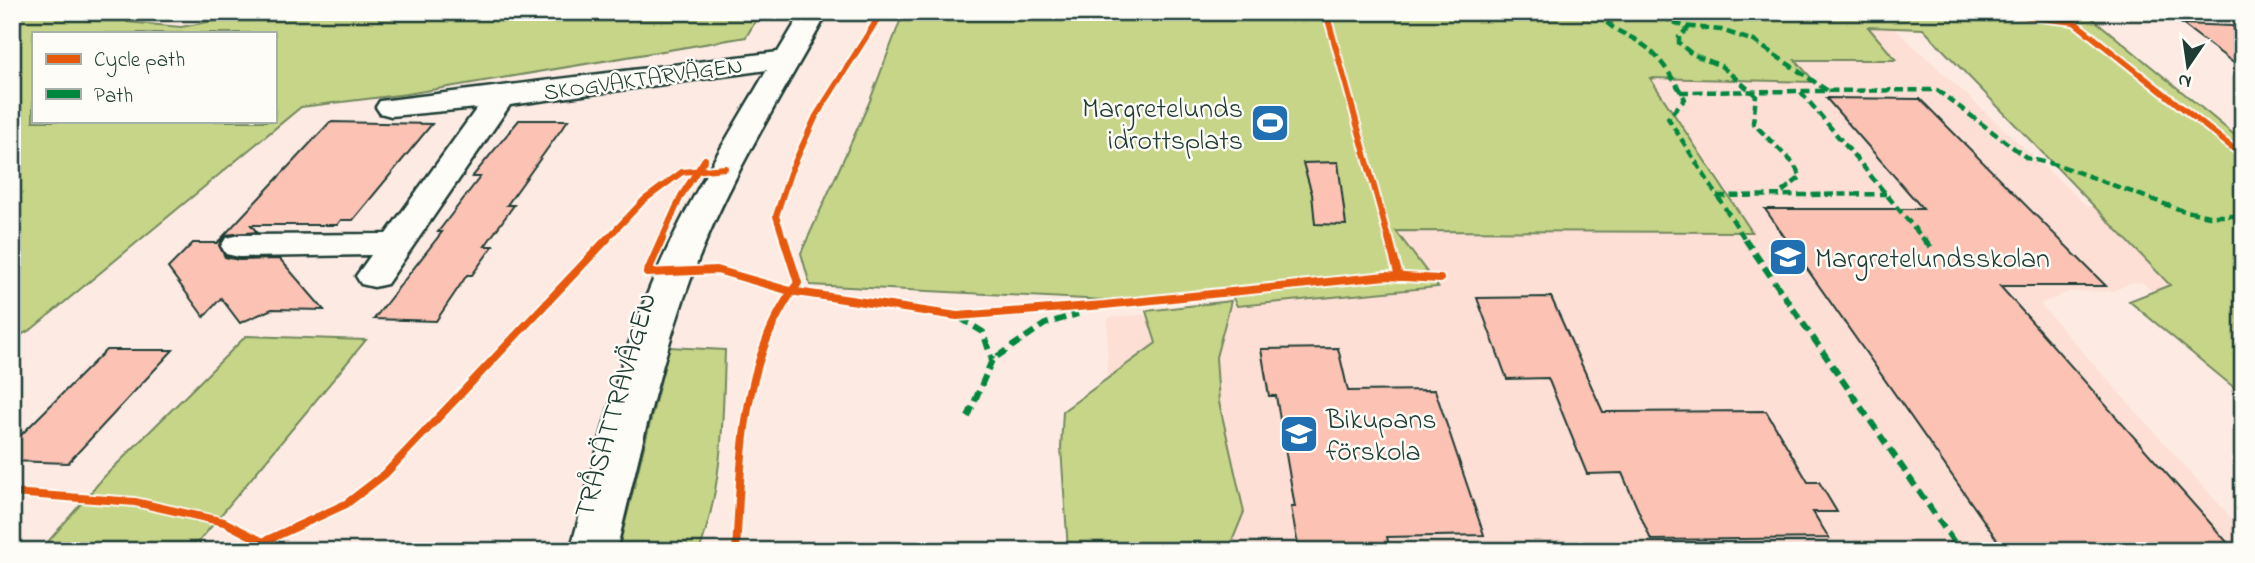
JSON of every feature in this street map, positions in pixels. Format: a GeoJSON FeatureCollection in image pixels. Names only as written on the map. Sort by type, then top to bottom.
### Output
{"type":"FeatureCollection","features":[{"type":"Feature","properties":{"kind":"street","name":"TRÅSÄTTRAVÄGEN"},"geometry":{"type":"LineString","coordinates":[[593,551],[636,389],[675,272],[725,168],[815,12]]}},
{"type":"Feature","properties":{"kind":"street","name":"SKOGVAKTARVÄGEN"},"geometry":{"type":"LineString","coordinates":[[391,107],[500,97],[786,59]]}},
{"type":"Feature","properties":{"kind":"street"},"geometry":{"type":"LineString","coordinates":[[374,276],[500,97]]}},
{"type":"Feature","properties":{"kind":"street"},"geometry":{"type":"LineString","coordinates":[[239,246],[399,244]]}},
{"type":"Feature","properties":{"kind":"shaded area","name":"Margretelundsskolan"},"geometry":{"type":"Polygon","coordinates":[[[1605,12],[1763,12],[1892,26],[2088,207],[2103,207],[2193,285],[2152,291],[2141,282],[2129,283],[2114,291],[2069,292],[2040,304],[2243,531],[2243,551],[1103,551],[1108,318],[1437,287],[1395,231],[1752,231],[1605,12]]]}},
{"type":"Feature","properties":{"kind":"green space"},"geometry":{"type":"Polygon","coordinates":[[[12,12],[126,12],[127,22],[181,27],[261,12],[761,12],[746,37],[407,94],[301,107],[32,329],[12,340],[12,12]]]}},
{"type":"Feature","properties":{"kind":"green space","name":"Margretelunds idrottsplats"},"geometry":{"type":"Polygon","coordinates":[[[907,12],[1605,12],[1613,25],[1607,12],[2085,12],[2243,142],[2243,395],[2129,301],[2170,285],[1923,29],[1868,27],[1896,60],[1795,60],[1815,82],[1650,78],[1752,232],[1396,231],[1438,287],[1237,306],[1228,288],[1105,300],[810,285],[801,253],[869,103],[902,16],[907,12]]]}},
{"type":"Feature","properties":{"kind":"green space"},"geometry":{"type":"Polygon","coordinates":[[[1231,301],[1216,357],[1219,402],[1244,512],[1228,551],[1068,550],[1061,448],[1063,411],[1156,343],[1146,311],[1231,301]]]}},
{"type":"Feature","properties":{"kind":"green space"},"geometry":{"type":"Polygon","coordinates":[[[246,336],[366,340],[191,551],[40,551],[104,477],[246,336]]]}},
{"type":"Feature","properties":{"kind":"green space"},"geometry":{"type":"Polygon","coordinates":[[[669,347],[725,350],[720,452],[707,527],[699,551],[618,551],[669,347]]]}},
{"type":"Feature","properties":{"kind":"building"},"geometry":{"type":"Polygon","coordinates":[[[2182,24],[2232,26],[2243,35],[2243,70],[2182,24]]]}},
{"type":"Feature","properties":{"kind":"building"},"geometry":{"type":"Polygon","coordinates":[[[1826,98],[1920,99],[2106,286],[2000,286],[2235,551],[2005,551],[1765,209],[1923,209],[1826,98]]]}},
{"type":"Feature","properties":{"kind":"building"},"geometry":{"type":"Polygon","coordinates":[[[519,120],[568,120],[507,205],[514,205],[485,246],[493,246],[472,275],[467,275],[436,321],[374,319],[442,232],[438,232],[480,177],[472,177],[519,120]]]}},
{"type":"Feature","properties":{"kind":"building"},"geometry":{"type":"Polygon","coordinates":[[[330,122],[432,124],[353,220],[341,220],[337,225],[251,225],[257,232],[225,235],[219,245],[225,257],[239,260],[280,259],[324,310],[272,309],[240,323],[221,298],[204,317],[168,268],[193,243],[217,243],[330,122]]]}},
{"type":"Feature","properties":{"kind":"building"},"geometry":{"type":"Polygon","coordinates":[[[1338,162],[1346,225],[1315,224],[1312,194],[1303,163],[1338,162]]]}},
{"type":"Feature","properties":{"kind":"building"},"geometry":{"type":"Polygon","coordinates":[[[1551,297],[1603,412],[1766,411],[1808,482],[1819,482],[1837,512],[1813,512],[1829,538],[1651,540],[1622,473],[1587,474],[1548,378],[1507,379],[1477,298],[1551,297]]]}},
{"type":"Feature","properties":{"kind":"building"},"geometry":{"type":"Polygon","coordinates":[[[1338,348],[1348,391],[1435,390],[1484,535],[1387,537],[1390,551],[1299,551],[1291,507],[1295,507],[1276,396],[1269,396],[1261,349],[1338,348]]]}},
{"type":"Feature","properties":{"kind":"building"},"geometry":{"type":"Polygon","coordinates":[[[106,350],[173,350],[68,463],[12,461],[12,444],[106,350]]]}},
{"type":"Feature","properties":{"kind":"marked path"},"geometry":{"type":"LineString","coordinates":[[1598,12],[1610,28],[1645,46],[1667,71],[1685,99],[1668,118],[1769,278],[1960,551]]}},
{"type":"Feature","properties":{"kind":"marked path"},"geometry":{"type":"LineString","coordinates":[[1649,12],[1683,26],[1721,30],[1754,41],[1797,73],[1828,91]]}},
{"type":"Feature","properties":{"kind":"marked path"},"geometry":{"type":"LineString","coordinates":[[1689,27],[1679,37],[1679,43],[1692,54],[1721,66],[1756,96],[1753,123],[1793,163],[1801,177],[1779,194]]}},
{"type":"Feature","properties":{"kind":"marked path"},"geometry":{"type":"LineString","coordinates":[[1680,92],[1937,90],[2027,158],[2061,166],[2181,210],[2209,216],[2243,216]]}},
{"type":"Feature","properties":{"kind":"marked path"},"geometry":{"type":"LineString","coordinates":[[1801,92],[1931,248]]}},
{"type":"Feature","properties":{"kind":"marked path"},"geometry":{"type":"LineString","coordinates":[[1717,196],[1886,194]]}},
{"type":"Feature","properties":{"kind":"marked path"},"geometry":{"type":"LineString","coordinates":[[968,417],[992,360],[1045,324],[1078,314]]}},
{"type":"Feature","properties":{"kind":"marked path"},"geometry":{"type":"LineString","coordinates":[[960,318],[983,332],[992,360]]}},
{"type":"Feature","properties":{"kind":"cycle path"},"geometry":{"type":"LineString","coordinates":[[736,551],[743,447],[754,373],[765,339],[779,309],[798,283],[776,216],[790,173],[816,116],[882,12]]}},
{"type":"Feature","properties":{"kind":"cycle path"},"geometry":{"type":"LineString","coordinates":[[1326,12],[1399,277]]}},
{"type":"Feature","properties":{"kind":"cycle path"},"geometry":{"type":"LineString","coordinates":[[1987,12],[2074,22]]}},
{"type":"Feature","properties":{"kind":"cycle path"},"geometry":{"type":"LineString","coordinates":[[2069,12],[2074,22],[2243,156]]}},
{"type":"Feature","properties":{"kind":"cycle path"},"geometry":{"type":"LineString","coordinates":[[705,159],[681,196],[647,273],[717,270],[750,277],[790,291],[957,316],[1104,305],[1386,276],[1440,279]]}},
{"type":"Feature","properties":{"kind":"cycle path"},"geometry":{"type":"LineString","coordinates":[[12,493],[135,502],[224,522],[263,542],[346,504],[385,474],[644,200],[682,172],[725,168]]}},
{"type":"Feature","properties":{"kind":"place","name":"Margretelunds idrottsplats"},"geometry":{"type":"Point","coordinates":[1270,123]}},
{"type":"Feature","properties":{"kind":"place","name":"Margretelundsskolan"},"geometry":{"type":"Point","coordinates":[1788,257]}},
{"type":"Feature","properties":{"kind":"place","name":"Bikupans förskola"},"geometry":{"type":"Point","coordinates":[1299,434]}}]}
